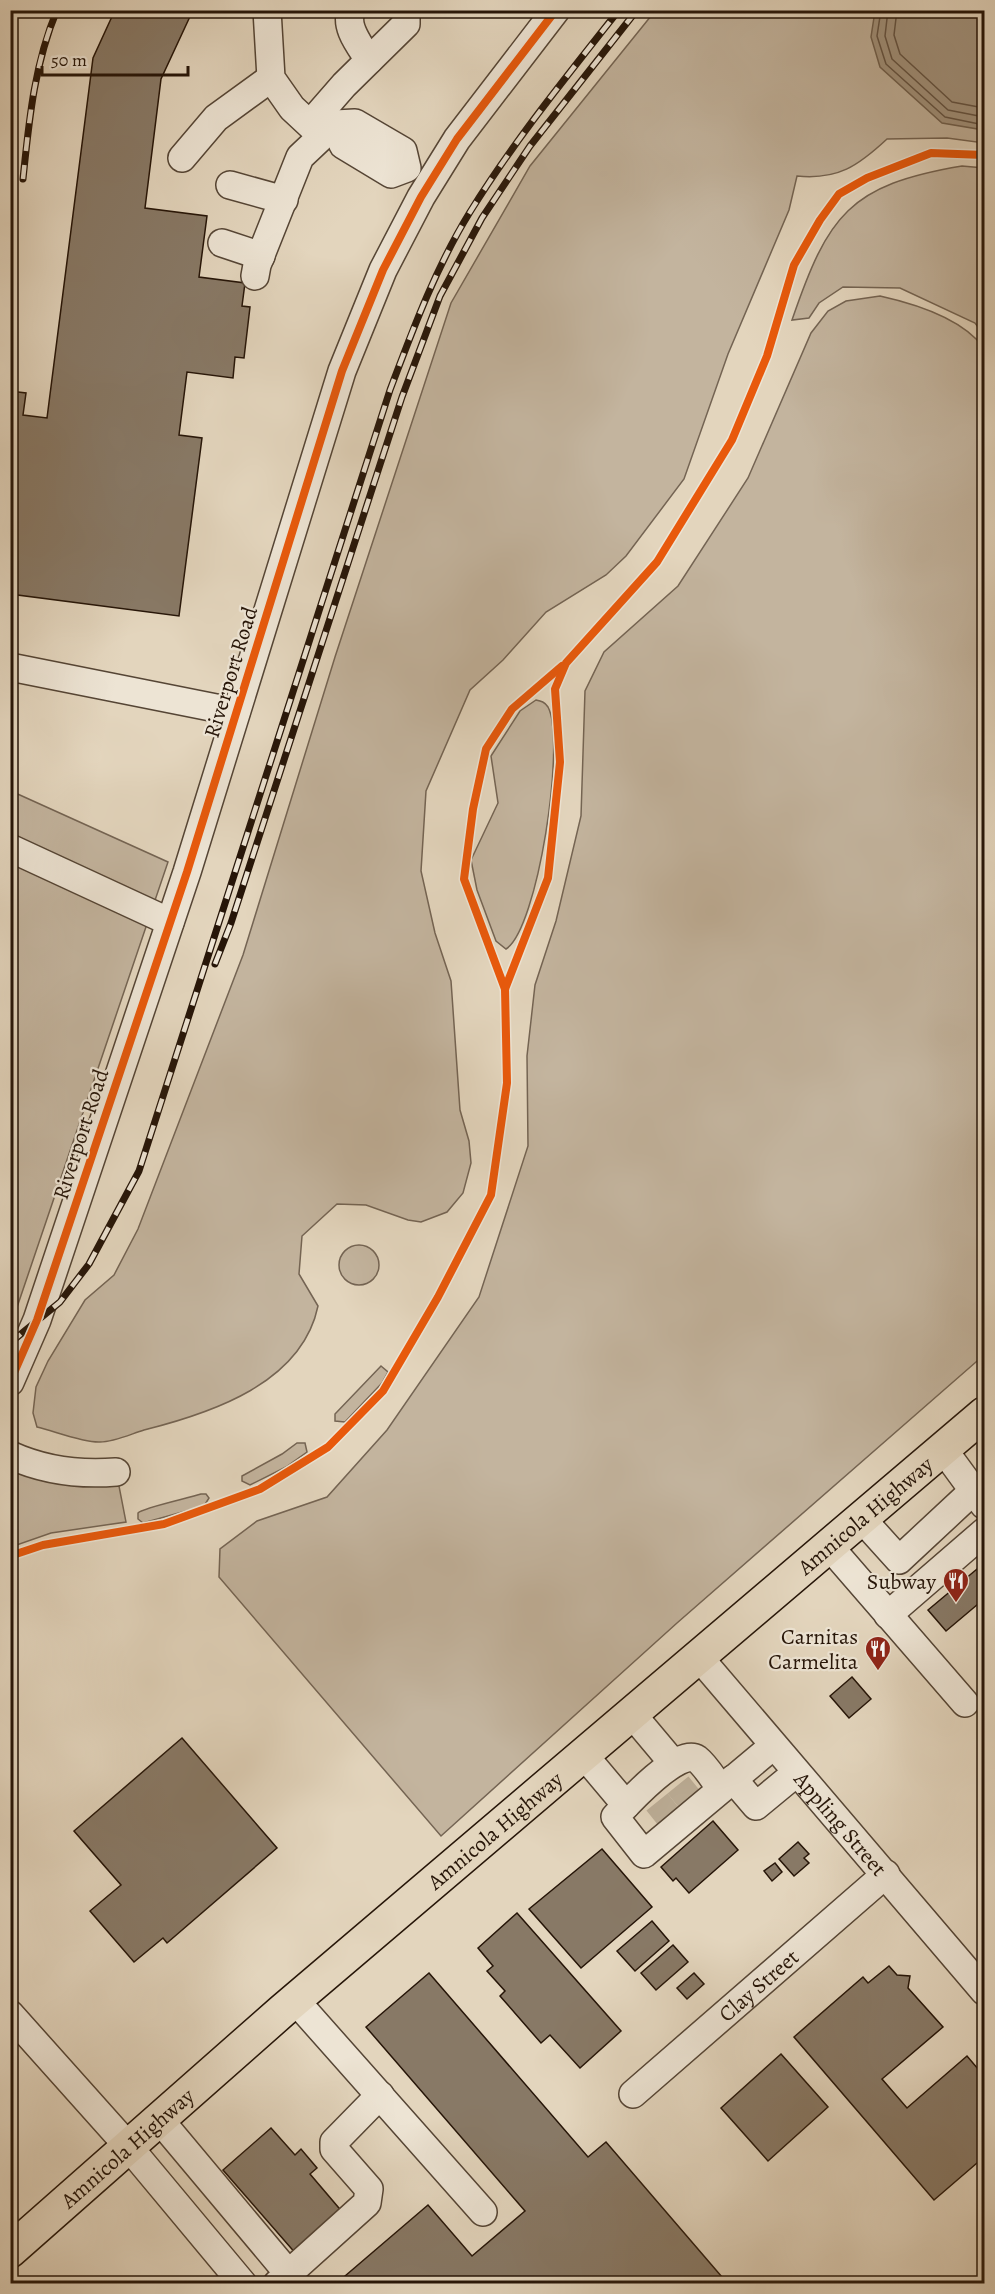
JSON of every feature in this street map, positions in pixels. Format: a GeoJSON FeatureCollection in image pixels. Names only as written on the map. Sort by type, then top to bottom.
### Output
{"type":"FeatureCollection","features":[{"type":"Feature","properties":{"kind":"main road","name":"Amnicola Highway"},"geometry":{"type":"LineString","coordinates":[[10,2251],[295,2000],[984,1414]]}},
{"type":"Feature","properties":{"kind":"street"},"geometry":{"type":"LineString","coordinates":[[267,10],[271,78],[292,108],[343,145],[391,174],[407,168],[426,189]]}},
{"type":"Feature","properties":{"kind":"street"},"geometry":{"type":"LineString","coordinates":[[352,10],[350,24],[353,33],[369,60]]}},
{"type":"Feature","properties":{"kind":"street"},"geometry":{"type":"LineString","coordinates":[[222,243],[258,266],[300,157],[369,60],[406,24],[406,10]]}},
{"type":"Feature","properties":{"kind":"street","name":"Riverport Road"},"geometry":{"type":"LineString","coordinates":[[10,1382],[37,1320],[170,922],[342,371],[383,270],[426,189],[457,139],[556,10]]}},
{"type":"Feature","properties":{"kind":"street"},"geometry":{"type":"LineString","coordinates":[[182,158],[216,118],[271,78]]}},
{"type":"Feature","properties":{"kind":"street"},"geometry":{"type":"LineString","coordinates":[[230,185],[284,200]]}},
{"type":"Feature","properties":{"kind":"street"},"geometry":{"type":"LineString","coordinates":[[10,667],[236,712]]}},
{"type":"Feature","properties":{"kind":"street"},"geometry":{"type":"LineString","coordinates":[[10,848],[170,922]]}},
{"type":"Feature","properties":{"kind":"street"},"geometry":{"type":"LineString","coordinates":[[865,1588],[979,1498],[943,1449]]}},
{"type":"Feature","properties":{"kind":"street"},"geometry":{"type":"LineString","coordinates":[[10,1455],[52,1470],[83,1475],[116,1472]]}},
{"type":"Feature","properties":{"kind":"street"},"geometry":{"type":"LineString","coordinates":[[862,1520],[899,1560]]}},
{"type":"Feature","properties":{"kind":"street"},"geometry":{"type":"LineString","coordinates":[[888,1615],[984,1532]]}},
{"type":"Feature","properties":{"kind":"street"},"geometry":{"type":"LineString","coordinates":[[829,1546],[965,1703]]}},
{"type":"Feature","properties":{"kind":"street","name":"Appling Street"},"geometry":{"type":"LineString","coordinates":[[698,1656],[984,1991]]}},
{"type":"Feature","properties":{"kind":"street"},"geometry":{"type":"LineString","coordinates":[[632,1713],[681,1785]]}},
{"type":"Feature","properties":{"kind":"street"},"geometry":{"type":"LineString","coordinates":[[655,1808],[681,1785],[727,1784],[773,1746]]}},
{"type":"Feature","properties":{"kind":"street"},"geometry":{"type":"LineString","coordinates":[[583,1754],[655,1808]]}},
{"type":"Feature","properties":{"kind":"street"},"geometry":{"type":"LineString","coordinates":[[655,1808],[681,1785],[690,1757],[697,1759],[756,1806],[796,1773]]}},
{"type":"Feature","properties":{"kind":"street","name":"Clay Street"},"geometry":{"type":"LineString","coordinates":[[633,2094],[886,1874]]}},
{"type":"Feature","properties":{"kind":"street"},"geometry":{"type":"LineString","coordinates":[[295,2000],[483,2211]]}},
{"type":"Feature","properties":{"kind":"street"},"geometry":{"type":"LineString","coordinates":[[10,2014],[128,2146],[243,2283]]}},
{"type":"Feature","properties":{"kind":"street"},"geometry":{"type":"LineString","coordinates":[[159,2119],[283,2278],[367,2204],[369,2189],[334,2149],[334,2142],[380,2095]]}},
{"type":"Feature","properties":{"kind":"shaded area"},"geometry":{"type":"Polygon","coordinates":[[[655,11],[984,11],[984,143],[947,138],[887,139],[857,164],[846,169],[824,176],[797,176],[789,210],[728,354],[684,479],[626,556],[606,575],[546,612],[503,660],[470,690],[426,791],[421,871],[435,933],[451,981],[460,1110],[469,1141],[471,1163],[463,1193],[447,1212],[421,1222],[408,1220],[366,1205],[337,1204],[302,1236],[299,1274],[318,1306],[309,1333],[294,1355],[274,1375],[225,1404],[105,1442],[86,1441],[37,1427],[33,1413],[36,1387],[48,1361],[85,1300],[114,1275],[138,1229],[243,955],[335,657],[451,303],[530,166],[655,11]]]}},
{"type":"Feature","properties":{"kind":"shaded area"},"geometry":{"type":"Polygon","coordinates":[[[962,166],[984,168],[984,335],[975,323],[900,288],[843,287],[819,303],[809,318],[792,320],[818,254],[832,230],[848,211],[868,195],[893,183],[962,166]]]}},
{"type":"Feature","properties":{"kind":"shaded area"},"geometry":{"type":"Polygon","coordinates":[[[880,296],[923,308],[951,320],[975,337],[984,348],[984,1355],[677,1623],[441,1836],[219,1577],[220,1549],[257,1521],[327,1497],[387,1430],[479,1297],[528,1146],[527,1056],[535,985],[556,921],[581,816],[585,691],[604,652],[678,586],[748,478],[811,333],[828,311],[846,301],[880,296]]]}},
{"type":"Feature","properties":{"kind":"shaded area"},"geometry":{"type":"Polygon","coordinates":[[[536,700],[548,707],[553,726],[554,756],[551,793],[546,833],[529,908],[518,934],[506,949],[496,941],[477,890],[471,860],[498,803],[491,756],[520,711],[536,700]]]}},
{"type":"Feature","properties":{"kind":"shaded area"},"geometry":{"type":"Polygon","coordinates":[[[11,791],[168,862],[11,1325],[11,791]]]}},
{"type":"Feature","properties":{"kind":"shaded area"},"geometry":{"type":"Polygon","coordinates":[[[359,1245],[373,1251],[379,1265],[373,1279],[359,1285],[345,1279],[339,1265],[345,1251],[359,1245]]]}},
{"type":"Feature","properties":{"kind":"shaded area"},"geometry":{"type":"Polygon","coordinates":[[[381,1366],[388,1372],[382,1383],[345,1422],[335,1421],[335,1414],[381,1366]]]}},
{"type":"Feature","properties":{"kind":"shaded area"},"geometry":{"type":"Polygon","coordinates":[[[297,1443],[305,1443],[307,1452],[286,1467],[250,1485],[242,1481],[242,1476],[297,1443]]]}},
{"type":"Feature","properties":{"kind":"shaded area"},"geometry":{"type":"Polygon","coordinates":[[[11,1469],[64,1483],[119,1486],[126,1522],[51,1533],[11,1547],[11,1469]]]}},
{"type":"Feature","properties":{"kind":"shaded area"},"geometry":{"type":"Polygon","coordinates":[[[206,1494],[209,1498],[204,1506],[143,1523],[138,1519],[138,1513],[141,1511],[206,1494]]]}},
{"type":"Feature","properties":{"kind":"water"},"geometry":{"type":"Polygon","coordinates":[[[875,11],[984,11],[984,130],[942,123],[880,67],[871,37],[875,11]]]}},
{"type":"Feature","properties":{"kind":"building"},"geometry":{"type":"Polygon","coordinates":[[[115,10],[193,10],[161,79],[145,208],[207,216],[199,277],[245,283],[242,306],[250,307],[244,358],[235,357],[233,378],[187,372],[179,435],[202,438],[179,616],[10,594],[10,391],[26,393],[23,415],[47,418],[93,58],[115,10]]]}},
{"type":"Feature","properties":{"kind":"building","name":"Subway"},"geometry":{"type":"Polygon","coordinates":[[[977,1569],[984,1579],[984,1599],[946,1631],[928,1610],[977,1569]]]}},
{"type":"Feature","properties":{"kind":"building"},"geometry":{"type":"Polygon","coordinates":[[[852,1677],[871,1699],[849,1718],[830,1696],[852,1677]]]}},
{"type":"Feature","properties":{"kind":"building"},"geometry":{"type":"Polygon","coordinates":[[[182,1738],[277,1848],[167,1943],[163,1938],[134,1962],[90,1911],[121,1885],[74,1831],[182,1738]]]}},
{"type":"Feature","properties":{"kind":"building"},"geometry":{"type":"Polygon","coordinates":[[[713,1821],[738,1850],[689,1893],[676,1878],[673,1881],[661,1867],[713,1821]]]}},
{"type":"Feature","properties":{"kind":"building"},"geometry":{"type":"Polygon","coordinates":[[[798,1842],[809,1854],[804,1858],[809,1863],[794,1876],[779,1859],[798,1842]]]}},
{"type":"Feature","properties":{"kind":"building"},"geometry":{"type":"Polygon","coordinates":[[[602,1849],[652,1907],[581,1968],[529,1909],[602,1849]]]}},
{"type":"Feature","properties":{"kind":"building"},"geometry":{"type":"Polygon","coordinates":[[[775,1863],[782,1872],[772,1881],[764,1871],[775,1863]]]}},
{"type":"Feature","properties":{"kind":"building"},"geometry":{"type":"Polygon","coordinates":[[[517,1913],[621,2031],[580,2068],[550,2035],[541,2043],[500,1996],[505,1991],[487,1971],[493,1966],[478,1948],[517,1913]]]}},
{"type":"Feature","properties":{"kind":"building"},"geometry":{"type":"Polygon","coordinates":[[[652,1921],[669,1941],[635,1971],[617,1951],[652,1921]]]}},
{"type":"Feature","properties":{"kind":"building"},"geometry":{"type":"Polygon","coordinates":[[[984,1921],[984,1934],[978,1927],[984,1921]]]}},
{"type":"Feature","properties":{"kind":"building"},"geometry":{"type":"Polygon","coordinates":[[[673,1945],[688,1962],[656,1990],[641,1973],[673,1945]]]}},
{"type":"Feature","properties":{"kind":"building"},"geometry":{"type":"Polygon","coordinates":[[[889,1966],[897,1975],[910,1976],[908,1988],[943,2027],[882,2079],[907,2108],[967,2056],[984,2076],[984,2157],[934,2200],[794,2037],[863,1977],[868,1983],[889,1966]]]}},
{"type":"Feature","properties":{"kind":"building"},"geometry":{"type":"Polygon","coordinates":[[[429,1973],[588,2157],[606,2142],[728,2284],[352,2284],[345,2276],[428,2205],[472,2256],[525,2211],[366,2027],[429,1973]]]}},
{"type":"Feature","properties":{"kind":"building"},"geometry":{"type":"Polygon","coordinates":[[[694,1973],[704,1984],[687,1999],[677,1988],[694,1973]]]}},
{"type":"Feature","properties":{"kind":"building"},"geometry":{"type":"Polygon","coordinates":[[[781,2054],[828,2107],[768,2161],[721,2108],[781,2054]]]}},
{"type":"Feature","properties":{"kind":"building"},"geometry":{"type":"Polygon","coordinates":[[[271,2128],[295,2155],[301,2149],[317,2168],[310,2174],[344,2214],[297,2255],[223,2170],[271,2128]]]}},
{"type":"Feature","properties":{"kind":"tunnel"},"geometry":{"type":"LineString","coordinates":[[678,1785],[691,1801]]}},
{"type":"Feature","properties":{"kind":"tunnel"},"geometry":{"type":"LineString","coordinates":[[657,1802],[669,1817]]}},
{"type":"Feature","properties":{"kind":"railway"},"geometry":{"type":"LineString","coordinates":[[23,179],[30,115],[38,72],[57,10]]}},
{"type":"Feature","properties":{"kind":"railway"},"geometry":{"type":"LineString","coordinates":[[10,1343],[60,1302],[89,1264],[139,1171],[390,390],[416,321],[446,254],[470,212],[541,109],[619,10]]}},
{"type":"Feature","properties":{"kind":"railway"},"geometry":{"type":"LineString","coordinates":[[215,964],[231,923],[402,397],[440,296],[482,218],[530,146],[637,10]]}},
{"type":"Feature","properties":{"kind":"cycle path"},"geometry":{"type":"LineString","coordinates":[[10,1382],[37,1320],[187,872],[342,371],[383,270],[421,197],[457,139],[556,10]]}},
{"type":"Feature","properties":{"kind":"cycle path"},"geometry":{"type":"LineString","coordinates":[[10,1556],[43,1545],[164,1524],[260,1489],[328,1447],[383,1391],[438,1297],[491,1195],[507,1083],[505,989],[548,878],[560,762],[555,689],[566,663],[657,562],[732,440],[767,356],[794,265],[820,220],[839,194],[867,178],[931,153],[984,155]]}},
{"type":"Feature","properties":{"kind":"cycle path"},"geometry":{"type":"LineString","coordinates":[[505,989],[464,879],[473,809],[486,749],[512,709],[562,666]]}},
{"type":"Feature","properties":{"kind":"place","name":"Subway"},"geometry":{"type":"Point","coordinates":[956,1604]}},
{"type":"Feature","properties":{"kind":"place","name":"Carnitas Carmelita"},"geometry":{"type":"Point","coordinates":[878,1672]}}]}
